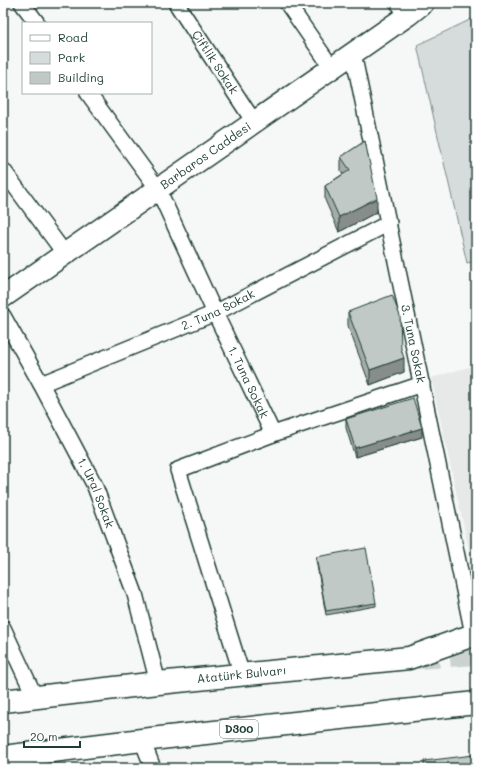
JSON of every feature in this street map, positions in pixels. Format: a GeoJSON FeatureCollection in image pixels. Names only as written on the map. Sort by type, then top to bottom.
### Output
{"type":"FeatureCollection","features":[{"type":"Feature","properties":{"kind":"highway","name":"Atatürk Bulvarı"},"geometry":{"type":"LineString","coordinates":[[3,701],[158,683],[408,658],[475,634]]}},
{"type":"Feature","properties":{"kind":"highway","name":"D300"},"geometry":{"type":"LineString","coordinates":[[3,757],[476,703]]}},
{"type":"Feature","properties":{"kind":"main road","name":"Barbaros Caddesi"},"geometry":{"type":"LineString","coordinates":[[3,297],[354,53],[410,7],[432,3]]}},
{"type":"Feature","properties":{"kind":"street"},"geometry":{"type":"LineString","coordinates":[[22,3],[36,22]]}},
{"type":"Feature","properties":{"kind":"street","name":"Çiftlik Sokak"},"geometry":{"type":"LineString","coordinates":[[176,3],[254,122]]}},
{"type":"Feature","properties":{"kind":"street"},"geometry":{"type":"LineString","coordinates":[[287,3],[332,68]]}},
{"type":"Feature","properties":{"kind":"street","name":"3. Tuna Sokak"},"geometry":{"type":"LineString","coordinates":[[354,53],[475,634]]}},
{"type":"Feature","properties":{"kind":"street","name":"1. Tuna Sokak"},"geometry":{"type":"LineString","coordinates":[[89,94],[158,189],[273,434]]}},
{"type":"Feature","properties":{"kind":"street"},"geometry":{"type":"LineString","coordinates":[[3,170],[65,254]]}},
{"type":"Feature","properties":{"kind":"street","name":"2. Tuna Sokak"},"geometry":{"type":"LineString","coordinates":[[41,384],[215,312],[389,223]]}},
{"type":"Feature","properties":{"kind":"street","name":"1. Ural Sokak"},"geometry":{"type":"LineString","coordinates":[[3,316],[94,484],[134,594],[158,683]]}},
{"type":"Feature","properties":{"kind":"street"},"geometry":{"type":"LineString","coordinates":[[242,675],[178,470],[273,434],[422,384]]}},
{"type":"Feature","properties":{"kind":"street"},"geometry":{"type":"LineString","coordinates":[[3,628],[35,697]]}},
{"type":"Feature","properties":{"kind":"street"},"geometry":{"type":"LineString","coordinates":[[142,740],[153,768]]}},
{"type":"Feature","properties":{"kind":"shaded area"},"geometry":{"type":"Polygon","coordinates":[[[476,265],[476,295],[471,266],[476,265]]]}},
{"type":"Feature","properties":{"kind":"shaded area"},"geometry":{"type":"Polygon","coordinates":[[[476,365],[476,582],[431,378],[476,365]]]}},
{"type":"Feature","properties":{"kind":"shaded area"},"geometry":{"type":"Polygon","coordinates":[[[381,764],[383,768],[349,768],[381,764]]]}},
{"type":"Feature","properties":{"kind":"green space"},"geometry":{"type":"Polygon","coordinates":[[[476,17],[476,261],[467,263],[417,45],[476,17]]]}},
{"type":"Feature","properties":{"kind":"building"},"geometry":{"type":"Polygon","coordinates":[[[365,141],[377,198],[339,217],[325,186],[350,170],[341,157],[365,141]]]}},
{"type":"Feature","properties":{"kind":"building"},"geometry":{"type":"Polygon","coordinates":[[[392,295],[400,316],[401,349],[404,358],[370,370],[348,312],[392,295]]]}},
{"type":"Feature","properties":{"kind":"building"},"geometry":{"type":"Polygon","coordinates":[[[413,398],[422,428],[355,448],[346,419],[413,398]]]}},
{"type":"Feature","properties":{"kind":"building"},"geometry":{"type":"Polygon","coordinates":[[[366,548],[376,603],[326,611],[316,557],[366,548]]]}},
{"type":"Feature","properties":{"kind":"building"},"geometry":{"type":"Polygon","coordinates":[[[474,755],[475,768],[424,768],[424,761],[474,755]]]}},
{"type":"Feature","properties":{"kind":"tunnel"},"geometry":{"type":"LineString","coordinates":[[417,658],[476,654]]}}]}
